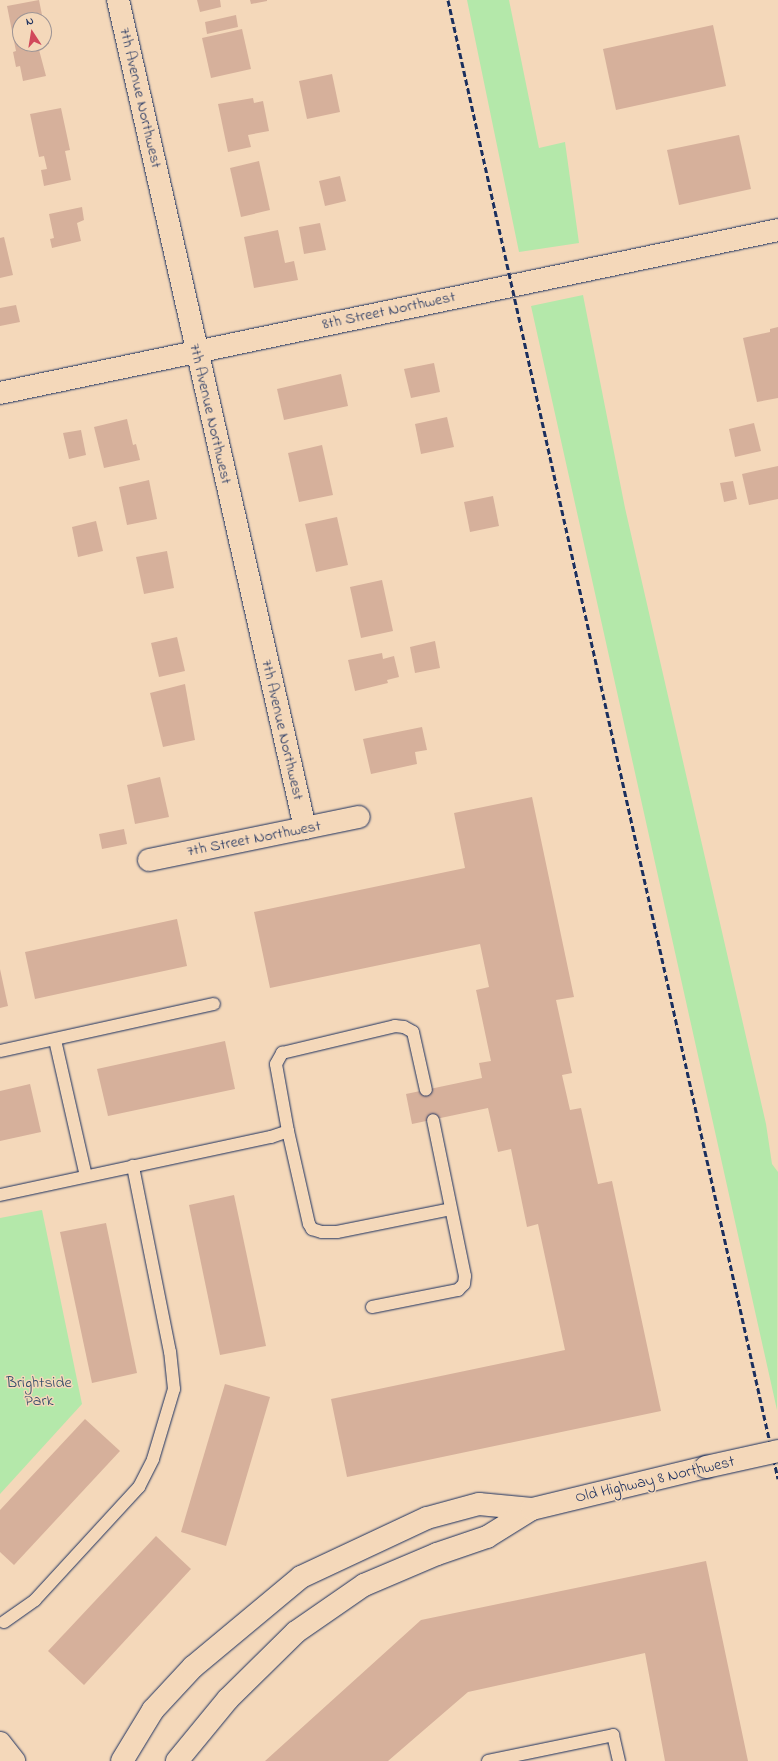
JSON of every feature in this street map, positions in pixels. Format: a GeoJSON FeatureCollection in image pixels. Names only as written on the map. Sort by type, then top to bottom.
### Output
{"type":"FeatureCollection","features":[{"type":"Feature","properties":{"kind":"street","name":"7th Avenue Northwest"},"geometry":{"type":"LineString","coordinates":[[118,0],[196,351],[305,828]]}},
{"type":"Feature","properties":{"kind":"street","name":"8th Street Northwest"},"geometry":{"type":"LineString","coordinates":[[0,393],[778,230]]}},
{"type":"Feature","properties":{"kind":"street","name":"7th Street Northwest"},"geometry":{"type":"LineString","coordinates":[[149,860],[359,817]]}},
{"type":"Feature","properties":{"kind":"street","name":"Old Highway 8 Northwest"},"geometry":{"type":"LineString","coordinates":[[122,1761],[152,1710],[193,1667],[301,1577],[428,1518],[479,1504],[532,1509],[778,1451]]}},
{"type":"Feature","properties":{"kind":"street","name":"Old Highway 8 Northwest"},"geometry":{"type":"LineString","coordinates":[[177,1761],[228,1699],[296,1632],[364,1585],[437,1554],[487,1538],[532,1509]]}},
{"type":"Feature","properties":{"kind":"street"},"geometry":{"type":"LineString","coordinates":[[0,1743],[14,1761]]}},
{"type":"Feature","properties":{"kind":"lane"},"geometry":{"type":"LineString","coordinates":[[0,1051],[214,1004]]}},
{"type":"Feature","properties":{"kind":"lane"},"geometry":{"type":"LineString","coordinates":[[426,1090],[413,1032],[404,1026],[395,1026],[282,1053],[276,1064],[288,1131],[309,1224],[312,1229],[322,1232],[337,1232],[451,1209]]}},
{"type":"Feature","properties":{"kind":"lane"},"geometry":{"type":"LineString","coordinates":[[55,1040],[86,1176]]}},
{"type":"Feature","properties":{"kind":"lane"},"geometry":{"type":"LineString","coordinates":[[372,1307],[458,1290],[464,1284],[465,1276],[433,1120]]}},
{"type":"Feature","properties":{"kind":"lane"},"geometry":{"type":"LineString","coordinates":[[0,1195],[288,1131]]}},
{"type":"Feature","properties":{"kind":"lane"},"geometry":{"type":"LineString","coordinates":[[4,1622],[35,1600],[139,1487],[153,1459],[174,1389],[170,1352],[133,1166]]}},
{"type":"Feature","properties":{"kind":"lane"},"geometry":{"type":"LineString","coordinates":[[488,1761],[613,1735],[619,1761]]}},
{"type":"Feature","properties":{"kind":"green space"},"geometry":{"type":"Polygon","coordinates":[[[467,0],[509,0],[539,148],[565,142],[579,243],[519,252],[467,0]]]}},
{"type":"Feature","properties":{"kind":"green space"},"geometry":{"type":"Polygon","coordinates":[[[583,295],[625,508],[766,1124],[772,1164],[778,1172],[777,1410],[531,306],[583,295]]]}},
{"type":"Feature","properties":{"kind":"green space","name":"Brightside Park"},"geometry":{"type":"Polygon","coordinates":[[[42,1210],[82,1404],[0,1494],[0,1218],[42,1210]]]}},
{"type":"Feature","properties":{"kind":"building"},"geometry":{"type":"Polygon","coordinates":[[[39,0],[41,12],[12,12],[12,31],[7,6],[39,0]]]}},
{"type":"Feature","properties":{"kind":"building"},"geometry":{"type":"Polygon","coordinates":[[[197,0],[220,0],[221,7],[200,12],[197,0]]]}},
{"type":"Feature","properties":{"kind":"building"},"geometry":{"type":"Polygon","coordinates":[[[250,0],[267,0],[267,1],[251,4],[250,0]]]}},
{"type":"Feature","properties":{"kind":"building"},"geometry":{"type":"Polygon","coordinates":[[[236,15],[238,27],[207,34],[205,22],[236,15]]]}},
{"type":"Feature","properties":{"kind":"building"},"geometry":{"type":"Polygon","coordinates":[[[713,25],[726,86],[616,110],[603,49],[713,25]]]}},
{"type":"Feature","properties":{"kind":"building"},"geometry":{"type":"Polygon","coordinates":[[[242,29],[251,69],[211,78],[202,38],[242,29]]]}},
{"type":"Feature","properties":{"kind":"building"},"geometry":{"type":"Polygon","coordinates":[[[13,52],[40,52],[46,76],[23,81],[20,66],[16,67],[13,52]]]}},
{"type":"Feature","properties":{"kind":"building"},"geometry":{"type":"Polygon","coordinates":[[[332,74],[340,112],[307,119],[299,81],[332,74]]]}},
{"type":"Feature","properties":{"kind":"building"},"geometry":{"type":"Polygon","coordinates":[[[253,98],[254,103],[263,101],[269,131],[248,135],[251,147],[228,152],[218,104],[253,98]]]}},
{"type":"Feature","properties":{"kind":"building"},"geometry":{"type":"Polygon","coordinates":[[[61,108],[70,150],[65,151],[71,180],[44,186],[41,170],[47,169],[44,156],[39,157],[30,114],[61,108]]]}},
{"type":"Feature","properties":{"kind":"building"},"geometry":{"type":"Polygon","coordinates":[[[739,135],[751,189],[679,205],[667,150],[739,135]]]}},
{"type":"Feature","properties":{"kind":"building"},"geometry":{"type":"Polygon","coordinates":[[[259,161],[270,210],[241,217],[230,168],[259,161]]]}},
{"type":"Feature","properties":{"kind":"building"},"geometry":{"type":"Polygon","coordinates":[[[340,176],[346,201],[325,206],[319,181],[340,176]]]}},
{"type":"Feature","properties":{"kind":"building"},"geometry":{"type":"Polygon","coordinates":[[[82,207],[84,220],[77,223],[81,241],[52,248],[50,239],[54,238],[49,214],[82,207]]]}},
{"type":"Feature","properties":{"kind":"building"},"geometry":{"type":"Polygon","coordinates":[[[320,223],[326,250],[304,254],[299,227],[320,223]]]}},
{"type":"Feature","properties":{"kind":"building"},"geometry":{"type":"Polygon","coordinates":[[[278,230],[285,263],[294,261],[298,280],[254,288],[244,237],[278,230]]]}},
{"type":"Feature","properties":{"kind":"building"},"geometry":{"type":"Polygon","coordinates":[[[4,237],[13,275],[0,278],[0,238],[4,237]]]}},
{"type":"Feature","properties":{"kind":"building"},"geometry":{"type":"Polygon","coordinates":[[[16,305],[20,322],[0,326],[0,308],[16,305]]]}},
{"type":"Feature","properties":{"kind":"building"},"geometry":{"type":"Polygon","coordinates":[[[778,327],[778,398],[757,402],[743,338],[770,332],[770,329],[778,327]]]}},
{"type":"Feature","properties":{"kind":"building"},"geometry":{"type":"Polygon","coordinates":[[[434,363],[440,392],[411,398],[404,369],[434,363]]]}},
{"type":"Feature","properties":{"kind":"building"},"geometry":{"type":"Polygon","coordinates":[[[341,374],[348,406],[284,420],[277,389],[341,374]]]}},
{"type":"Feature","properties":{"kind":"building"},"geometry":{"type":"Polygon","coordinates":[[[447,417],[454,447],[421,454],[415,424],[447,417]]]}},
{"type":"Feature","properties":{"kind":"building"},"geometry":{"type":"Polygon","coordinates":[[[127,419],[133,445],[136,444],[140,460],[104,468],[94,427],[127,419]]]}},
{"type":"Feature","properties":{"kind":"building"},"geometry":{"type":"Polygon","coordinates":[[[754,423],[761,451],[735,457],[729,429],[754,423]]]}},
{"type":"Feature","properties":{"kind":"building"},"geometry":{"type":"Polygon","coordinates":[[[81,430],[86,455],[69,459],[63,433],[81,430]]]}},
{"type":"Feature","properties":{"kind":"building"},"geometry":{"type":"Polygon","coordinates":[[[322,445],[333,495],[299,502],[288,453],[322,445]]]}},
{"type":"Feature","properties":{"kind":"building"},"geometry":{"type":"Polygon","coordinates":[[[778,466],[778,499],[749,505],[742,474],[778,466]]]}},
{"type":"Feature","properties":{"kind":"building"},"geometry":{"type":"Polygon","coordinates":[[[149,480],[157,519],[127,525],[119,487],[149,480]]]}},
{"type":"Feature","properties":{"kind":"building"},"geometry":{"type":"Polygon","coordinates":[[[733,481],[737,499],[724,502],[720,483],[733,481]]]}},
{"type":"Feature","properties":{"kind":"building"},"geometry":{"type":"Polygon","coordinates":[[[493,496],[499,526],[470,532],[464,502],[493,496]]]}},
{"type":"Feature","properties":{"kind":"building"},"geometry":{"type":"Polygon","coordinates":[[[337,517],[348,565],[316,572],[305,524],[337,517]]]}},
{"type":"Feature","properties":{"kind":"building"},"geometry":{"type":"Polygon","coordinates":[[[96,521],[103,551],[78,557],[72,527],[96,521]]]}},
{"type":"Feature","properties":{"kind":"building"},"geometry":{"type":"Polygon","coordinates":[[[167,551],[174,588],[144,594],[136,557],[167,551]]]}},
{"type":"Feature","properties":{"kind":"building"},"geometry":{"type":"Polygon","coordinates":[[[382,580],[393,631],[361,638],[350,587],[382,580]]]}},
{"type":"Feature","properties":{"kind":"building"},"geometry":{"type":"Polygon","coordinates":[[[177,637],[185,671],[159,677],[151,643],[177,637]]]}},
{"type":"Feature","properties":{"kind":"building"},"geometry":{"type":"Polygon","coordinates":[[[435,641],[440,668],[415,673],[410,647],[435,641]]]}},
{"type":"Feature","properties":{"kind":"building"},"geometry":{"type":"Polygon","coordinates":[[[382,653],[383,659],[394,656],[399,677],[387,680],[388,683],[355,691],[348,660],[382,653]]]}},
{"type":"Feature","properties":{"kind":"building"},"geometry":{"type":"Polygon","coordinates":[[[185,684],[195,740],[163,747],[150,693],[185,684]]]}},
{"type":"Feature","properties":{"kind":"building"},"geometry":{"type":"Polygon","coordinates":[[[422,727],[427,750],[415,752],[417,764],[371,774],[363,739],[422,727]]]}},
{"type":"Feature","properties":{"kind":"building"},"geometry":{"type":"Polygon","coordinates":[[[160,777],[169,817],[135,824],[127,785],[160,777]]]}},
{"type":"Feature","properties":{"kind":"building"},"geometry":{"type":"Polygon","coordinates":[[[532,797],[574,997],[556,1000],[572,1073],[562,1075],[570,1110],[581,1108],[598,1184],[612,1181],[661,1411],[347,1477],[331,1399],[565,1350],[538,1224],[527,1227],[511,1149],[498,1152],[488,1108],[412,1124],[406,1094],[482,1078],[479,1063],[491,1061],[476,990],[489,987],[480,944],[270,988],[254,912],[465,868],[454,813],[532,797]]]}},
{"type":"Feature","properties":{"kind":"building"},"geometry":{"type":"Polygon","coordinates":[[[124,829],[127,844],[102,849],[99,834],[124,829]]]}},
{"type":"Feature","properties":{"kind":"building"},"geometry":{"type":"Polygon","coordinates":[[[177,919],[187,966],[35,999],[25,952],[177,919]]]}},
{"type":"Feature","properties":{"kind":"building"},"geometry":{"type":"Polygon","coordinates":[[[0,969],[8,1006],[0,1008],[0,969]]]}},
{"type":"Feature","properties":{"kind":"building"},"geometry":{"type":"Polygon","coordinates":[[[225,1041],[235,1089],[108,1116],[97,1069],[225,1041]]]}},
{"type":"Feature","properties":{"kind":"building"},"geometry":{"type":"Polygon","coordinates":[[[30,1084],[41,1132],[0,1141],[0,1091],[30,1084]]]}},
{"type":"Feature","properties":{"kind":"building"},"geometry":{"type":"Polygon","coordinates":[[[234,1195],[266,1346],[220,1355],[189,1205],[234,1195]]]}},
{"type":"Feature","properties":{"kind":"building"},"geometry":{"type":"Polygon","coordinates":[[[106,1223],[137,1373],[92,1383],[60,1232],[106,1223]]]}},
{"type":"Feature","properties":{"kind":"building"},"geometry":{"type":"Polygon","coordinates":[[[225,1384],[270,1397],[226,1546],[181,1532],[225,1384]]]}},
{"type":"Feature","properties":{"kind":"building"},"geometry":{"type":"Polygon","coordinates":[[[85,1419],[120,1451],[14,1565],[0,1552],[0,1510],[85,1419]]]}},
{"type":"Feature","properties":{"kind":"building"},"geometry":{"type":"Polygon","coordinates":[[[156,1536],[191,1569],[84,1685],[48,1651],[156,1536]]]}},
{"type":"Feature","properties":{"kind":"building"},"geometry":{"type":"Polygon","coordinates":[[[706,1561],[748,1761],[665,1761],[645,1653],[468,1692],[388,1761],[265,1761],[421,1620],[706,1561]]]}},
{"type":"Feature","properties":{"kind":"railway"},"geometry":{"type":"LineString","coordinates":[[448,0],[778,1479]]}}]}
